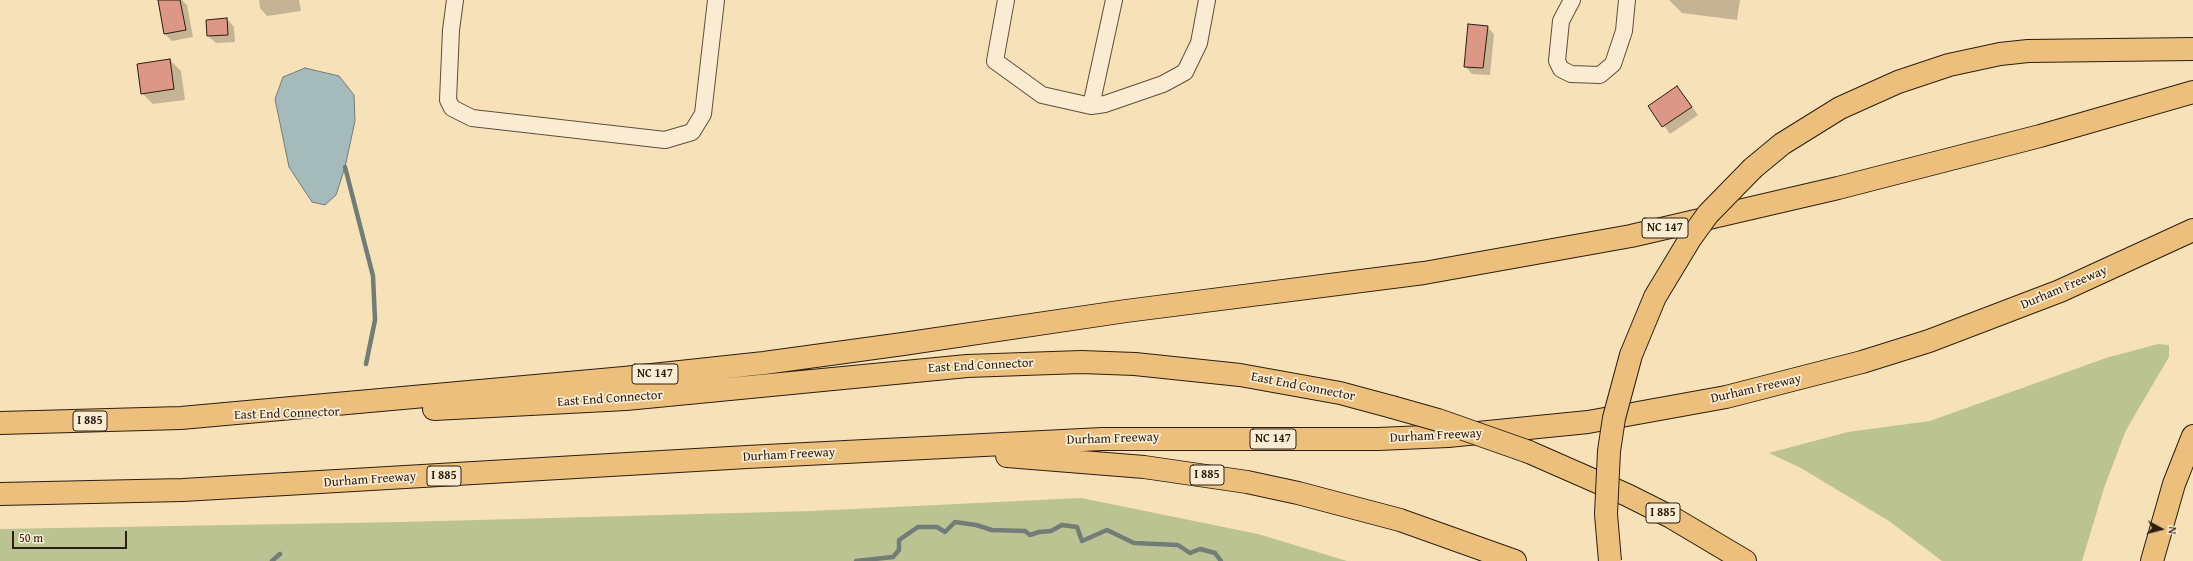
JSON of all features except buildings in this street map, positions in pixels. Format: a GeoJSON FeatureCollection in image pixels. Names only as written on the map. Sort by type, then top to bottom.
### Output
{"type":"FeatureCollection","features":[{"type":"Feature","properties":{"kind":"highway"},"geometry":{"type":"LineString","coordinates":[[1610,561],[1606,514],[1609,451],[1614,418],[1633,348],[1655,297],[1690,239],[1708,214],[1753,168],[1782,144],[1840,108],[1898,82],[1949,65],[2000,54],[2028,51],[2193,49]]}},
{"type":"Feature","properties":{"kind":"highway","name":"NC 147"},"geometry":{"type":"LineString","coordinates":[[181,418],[624,378],[764,363],[1126,311],[1446,269],[1631,236],[1830,190],[2009,144],[2193,92]]}},
{"type":"Feature","properties":{"kind":"highway","name":"Durham Freeway"},"geometry":{"type":"LineString","coordinates":[[0,494],[183,490],[1110,438],[1378,439],[1448,436],[1588,422],[1657,411],[1794,381],[1929,341],[2060,291],[2193,230]]}},
{"type":"Feature","properties":{"kind":"highway","name":"East End Connector"},"geometry":{"type":"LineString","coordinates":[[181,418],[556,404],[626,399],[951,367],[1081,362],[1135,364],[1240,375],[1340,393],[1438,420],[1529,452],[1627,495],[1698,532],[1745,561]]}},
{"type":"Feature","properties":{"kind":"highway","name":"I 885"},"geometry":{"type":"LineString","coordinates":[[0,422],[181,418]]}},
{"type":"Feature","properties":{"kind":"highway"},"geometry":{"type":"LineString","coordinates":[[2152,561],[2172,491],[2193,436]]}},
{"type":"Feature","properties":{"kind":"highway","name":"I 885"},"geometry":{"type":"LineString","coordinates":[[888,450],[1088,461],[1152,468],[1247,482],[1298,493],[1400,520],[1515,561]]}},
{"type":"Feature","properties":{"kind":"lane"},"geometry":{"type":"LineString","coordinates":[[455,0],[451,30],[448,100],[452,108],[472,118],[665,140],[692,132],[703,114],[716,0]]}},
{"type":"Feature","properties":{"kind":"lane"},"geometry":{"type":"LineString","coordinates":[[1006,0],[995,61],[1042,95],[1091,106],[1105,104],[1164,84],[1185,72],[1199,44],[1207,0]]}},
{"type":"Feature","properties":{"kind":"lane"},"geometry":{"type":"LineString","coordinates":[[1091,106],[1114,0]]}},
{"type":"Feature","properties":{"kind":"lane"},"geometry":{"type":"LineString","coordinates":[[1572,0],[1561,21],[1557,61],[1561,70],[1571,74],[1600,75],[1613,64],[1624,30],[1628,0]]}},
{"type":"Feature","properties":{"kind":"green space"},"geometry":{"type":"Polygon","coordinates":[[[2158,344],[2169,345],[2169,357],[2126,430],[2104,488],[2082,561],[1942,561],[1889,521],[1801,468],[1769,453],[1848,432],[1930,421],[2106,358],[2158,344]]]}},
{"type":"Feature","properties":{"kind":"green space"},"geometry":{"type":"Polygon","coordinates":[[[1081,498],[1258,534],[1347,561],[0,561],[0,529],[403,522],[811,511],[1081,498]]]}},
{"type":"Feature","properties":{"kind":"shaded area"},"geometry":{"type":"Polygon","coordinates":[[[305,68],[339,76],[354,95],[355,121],[345,167],[336,195],[325,205],[312,202],[289,167],[275,99],[283,77],[305,68]]]}},
{"type":"Feature","properties":{"kind":"waterway"},"geometry":{"type":"LineString","coordinates":[[345,167],[373,276],[375,320],[366,364]]}},
{"type":"Feature","properties":{"kind":"waterway"},"geometry":{"type":"LineString","coordinates":[[856,561],[893,557],[899,550],[899,540],[918,527],[937,527],[945,532],[955,522],[976,525],[992,530],[1025,531],[1030,535],[1039,532],[1051,531],[1062,525],[1077,527],[1082,541],[1107,530],[1134,543],[1178,545],[1190,553],[1200,549],[1215,553],[1221,561]]}},
{"type":"Feature","properties":{"kind":"waterway"},"geometry":{"type":"LineString","coordinates":[[272,561],[280,554]]}}]}
